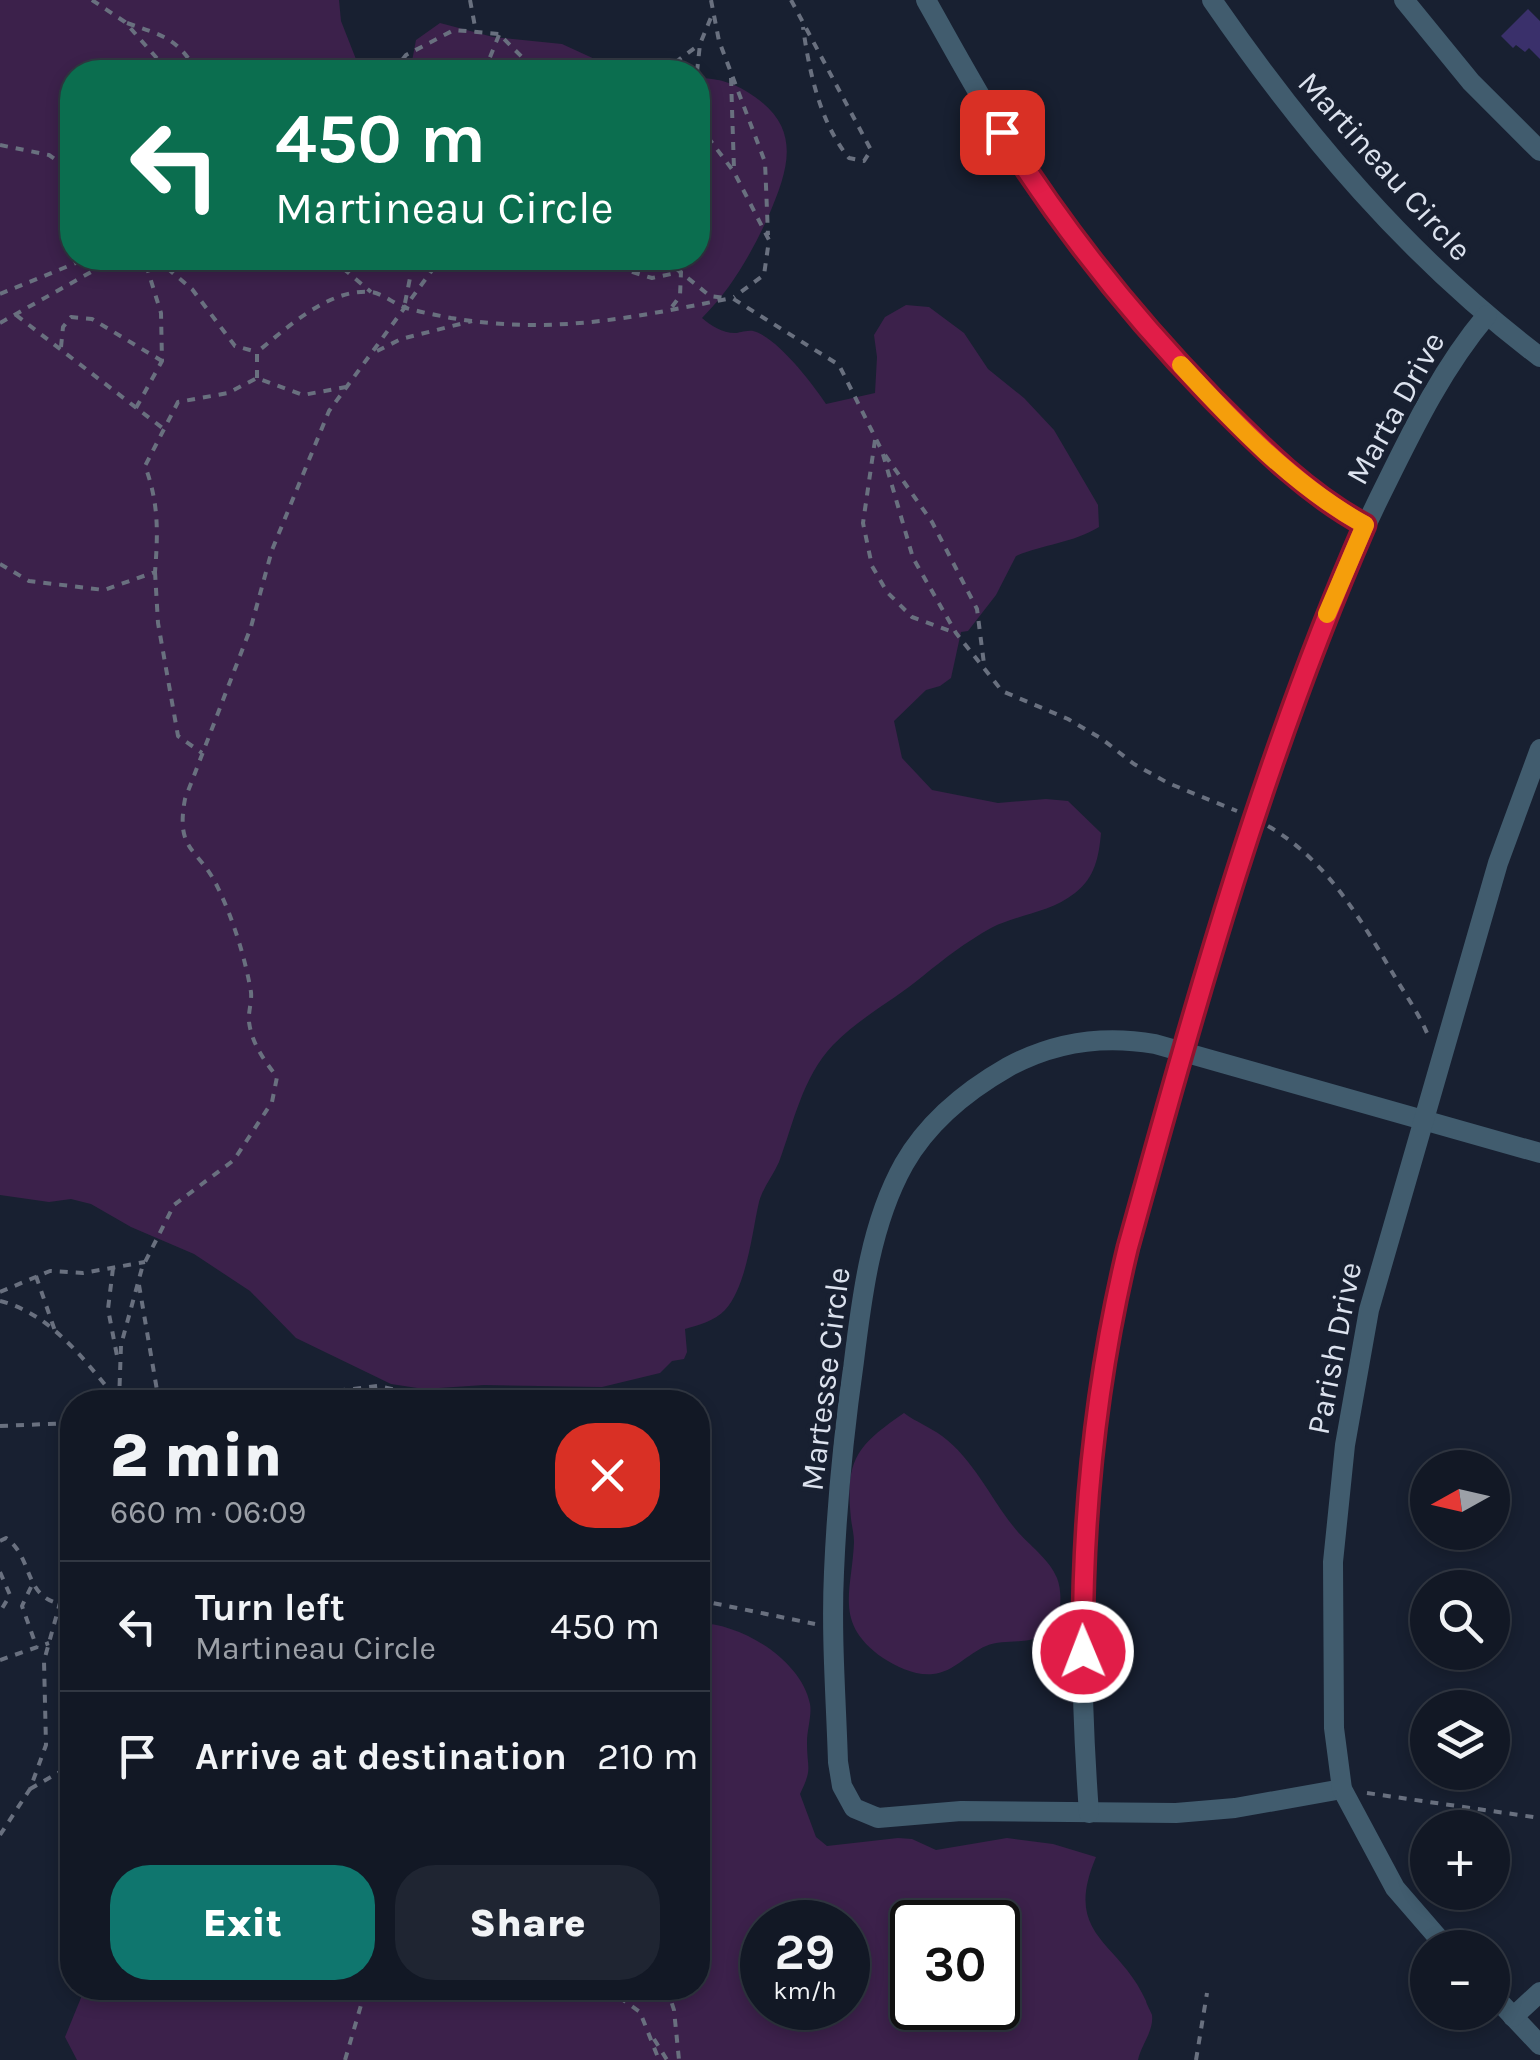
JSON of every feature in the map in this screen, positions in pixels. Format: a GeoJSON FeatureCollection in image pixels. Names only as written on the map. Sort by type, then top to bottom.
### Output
{"type":"FeatureCollection","features":[{"type":"Feature","properties":{"kind":"street"},"geometry":{"type":"LineString","coordinates":[[926,0],[1020,162],[1117,292],[1236,423],[1298,480],[1365,525]]}},
{"type":"Feature","properties":{"kind":"street","name":"Martineau Circle"},"geometry":{"type":"LineString","coordinates":[[1212,0],[1267,80],[1338,168],[1410,245],[1540,357]]}},
{"type":"Feature","properties":{"kind":"street"},"geometry":{"type":"LineString","coordinates":[[1404,0],[1471,82],[1540,151]]}},
{"type":"Feature","properties":{"kind":"street","name":"Marta Drive"},"geometry":{"type":"LineString","coordinates":[[1089,1813],[1082,1597],[1097,1406],[1124,1266],[1253,817],[1300,683],[1365,525],[1444,372],[1487,315]]}},
{"type":"Feature","properties":{"kind":"street","name":"Parish Drive"},"geometry":{"type":"LineString","coordinates":[[1431,1930],[1395,1888],[1342,1789],[1334,1728],[1331,1619],[1340,1485],[1369,1310],[1498,863],[1540,749]]}},
{"type":"Feature","properties":{"kind":"street","name":"Martesse Circle"},"geometry":{"type":"LineString","coordinates":[[1342,1789],[1204,1811],[961,1810],[878,1818],[854,1808],[842,1786],[838,1762],[833,1628],[843,1444],[860,1316],[881,1219],[902,1167],[954,1104],[991,1077],[1037,1053],[1075,1043],[1117,1040],[1184,1052],[1540,1152]]}},
{"type":"Feature","properties":{"kind":"street"},"geometry":{"type":"LineString","coordinates":[[1513,2016],[1540,1992]]}},
{"type":"Feature","properties":{"kind":"street"},"geometry":{"type":"LineString","coordinates":[[1510,2013],[1540,2045]]}},
{"type":"Feature","properties":{"kind":"path"},"geometry":{"type":"LineString","coordinates":[[92,0],[125,22],[164,36],[184,50],[190,60]]}},
{"type":"Feature","properties":{"kind":"path"},"geometry":{"type":"LineString","coordinates":[[470,0],[476,32]]}},
{"type":"Feature","properties":{"kind":"path"},"geometry":{"type":"LineString","coordinates":[[345,270],[372,292],[404,308],[527,326],[592,324],[732,298],[747,290],[764,275],[769,240],[764,162],[719,41],[711,0]]}},
{"type":"Feature","properties":{"kind":"path"},"geometry":{"type":"LineString","coordinates":[[794,0],[802,27],[871,150],[864,161],[849,158],[836,142],[807,59],[802,27]]}},
{"type":"Feature","properties":{"kind":"path"},"geometry":{"type":"LineString","coordinates":[[698,60],[700,44],[714,11]]}},
{"type":"Feature","properties":{"kind":"path"},"geometry":{"type":"LineString","coordinates":[[125,22],[158,60]]}},
{"type":"Feature","properties":{"kind":"path"},"geometry":{"type":"LineString","coordinates":[[402,60],[406,54],[454,30],[499,34],[522,60]]}},
{"type":"Feature","properties":{"kind":"path"},"geometry":{"type":"LineString","coordinates":[[489,60],[499,34]]}},
{"type":"Feature","properties":{"kind":"path"},"geometry":{"type":"LineString","coordinates":[[678,60],[700,44]]}},
{"type":"Feature","properties":{"kind":"path"},"geometry":{"type":"LineString","coordinates":[[731,74],[734,172]]}},
{"type":"Feature","properties":{"kind":"path"},"geometry":{"type":"LineString","coordinates":[[710,140],[734,172],[769,240]]}},
{"type":"Feature","properties":{"kind":"path"},"geometry":{"type":"LineString","coordinates":[[0,145],[49,155],[60,163]]}},
{"type":"Feature","properties":{"kind":"path"},"geometry":{"type":"LineString","coordinates":[[0,294],[60,269]]}},
{"type":"Feature","properties":{"kind":"path"},"geometry":{"type":"LineString","coordinates":[[0,323],[95,270]]}},
{"type":"Feature","properties":{"kind":"path"},"geometry":{"type":"LineString","coordinates":[[136,408],[162,361],[160,313],[147,270]]}},
{"type":"Feature","properties":{"kind":"path"},"geometry":{"type":"LineString","coordinates":[[169,270],[192,289],[234,346],[257,352]]}},
{"type":"Feature","properties":{"kind":"path"},"geometry":{"type":"LineString","coordinates":[[404,308],[412,270]]}},
{"type":"Feature","properties":{"kind":"path"},"geometry":{"type":"LineString","coordinates":[[119,1390],[121,1345],[145,1262],[174,1205],[234,1160],[272,1102],[277,1077],[253,1040],[249,1019],[252,995],[228,910],[216,882],[185,844],[181,820],[251,627],[272,550],[329,411],[431,270]]}},
{"type":"Feature","properties":{"kind":"path"},"geometry":{"type":"LineString","coordinates":[[626,270],[652,278],[681,272]]}},
{"type":"Feature","properties":{"kind":"path"},"geometry":{"type":"LineString","coordinates":[[678,270],[710,296],[732,298],[840,365],[882,451],[913,558],[956,633],[1002,691],[1068,719],[1168,783],[1253,817],[1294,840],[1338,886],[1425,1028],[1439,1065]]}},
{"type":"Feature","properties":{"kind":"path"},"geometry":{"type":"LineString","coordinates":[[669,311],[680,296],[681,272]]}},
{"type":"Feature","properties":{"kind":"path"},"geometry":{"type":"LineString","coordinates":[[257,352],[314,310],[338,298],[372,292]]}},
{"type":"Feature","properties":{"kind":"path"},"geometry":{"type":"LineString","coordinates":[[16,315],[165,430]]}},
{"type":"Feature","properties":{"kind":"path"},"geometry":{"type":"LineString","coordinates":[[60,350],[64,328],[71,317],[92,319],[162,361]]}},
{"type":"Feature","properties":{"kind":"path"},"geometry":{"type":"LineString","coordinates":[[372,353],[401,339],[475,320]]}},
{"type":"Feature","properties":{"kind":"path"},"geometry":{"type":"LineString","coordinates":[[257,352],[257,378]]}},
{"type":"Feature","properties":{"kind":"path"},"geometry":{"type":"LineString","coordinates":[[202,754],[178,736],[158,623],[155,572],[159,524],[146,466],[178,402],[228,392],[257,378],[303,395],[348,386]]}},
{"type":"Feature","properties":{"kind":"path"},"geometry":{"type":"LineString","coordinates":[[876,438],[862,523],[872,566],[887,592],[912,617],[956,633]]}},
{"type":"Feature","properties":{"kind":"path"},"geometry":{"type":"LineString","coordinates":[[882,451],[932,522],[977,609],[984,668]]}},
{"type":"Feature","properties":{"kind":"path"},"geometry":{"type":"LineString","coordinates":[[0,564],[28,581],[104,590],[155,572]]}},
{"type":"Feature","properties":{"kind":"path"},"geometry":{"type":"LineString","coordinates":[[0,1292],[50,1271],[83,1273],[145,1262]]}},
{"type":"Feature","properties":{"kind":"path"},"geometry":{"type":"LineString","coordinates":[[113,1268],[108,1308],[120,1371]]}},
{"type":"Feature","properties":{"kind":"path"},"geometry":{"type":"LineString","coordinates":[[36,1276],[55,1331]]}},
{"type":"Feature","properties":{"kind":"path"},"geometry":{"type":"LineString","coordinates":[[138,1280],[157,1390]]}},
{"type":"Feature","properties":{"kind":"path"},"geometry":{"type":"LineString","coordinates":[[0,1302],[18,1306],[67,1340],[109,1390]]}},
{"type":"Feature","properties":{"kind":"path"},"geometry":{"type":"LineString","coordinates":[[344,1390],[378,1386],[397,1390]]}},
{"type":"Feature","properties":{"kind":"path"},"geometry":{"type":"LineString","coordinates":[[0,1426],[60,1424]]}},
{"type":"Feature","properties":{"kind":"path"},"geometry":{"type":"LineString","coordinates":[[0,1541],[6,1538],[18,1546],[31,1585],[58,1605]]}},
{"type":"Feature","properties":{"kind":"path"},"geometry":{"type":"LineString","coordinates":[[0,1572],[10,1594],[0,1612]]}},
{"type":"Feature","properties":{"kind":"path"},"geometry":{"type":"LineString","coordinates":[[31,1585],[22,1606],[36,1648]]}},
{"type":"Feature","properties":{"kind":"path"},"geometry":{"type":"LineString","coordinates":[[0,1835],[30,1789],[46,1745],[44,1661],[60,1598]]}},
{"type":"Feature","properties":{"kind":"path"},"geometry":{"type":"LineString","coordinates":[[710,1602],[833,1628]]}},
{"type":"Feature","properties":{"kind":"path"},"geometry":{"type":"LineString","coordinates":[[4,1604],[22,1606]]}},
{"type":"Feature","properties":{"kind":"path"},"geometry":{"type":"LineString","coordinates":[[0,1660],[49,1643]]}},
{"type":"Feature","properties":{"kind":"path"},"geometry":{"type":"LineString","coordinates":[[30,1789],[60,1772]]}},
{"type":"Feature","properties":{"kind":"path"},"geometry":{"type":"LineString","coordinates":[[1342,1789],[1540,1818]]}},
{"type":"Feature","properties":{"kind":"path"},"geometry":{"type":"LineString","coordinates":[[1196,2060],[1207,1993]]}},
{"type":"Feature","properties":{"kind":"path"},"geometry":{"type":"LineString","coordinates":[[345,2060],[362,2000]]}},
{"type":"Feature","properties":{"kind":"path"},"geometry":{"type":"LineString","coordinates":[[622,2000],[640,2012],[667,2060]]}},
{"type":"Feature","properties":{"kind":"path"},"geometry":{"type":"LineString","coordinates":[[627,2000],[628,2004]]}},
{"type":"Feature","properties":{"kind":"path"},"geometry":{"type":"LineString","coordinates":[[670,2000],[678,2060]]}},
{"type":"Feature","properties":{"kind":"path"},"geometry":{"type":"LineString","coordinates":[[651,2034],[659,2060]]}},
{"type":"Feature","properties":{"kind":"shaded area"},"geometry":{"type":"Polygon","coordinates":[[[0,0],[339,0],[341,21],[356,60],[60,60],[60,270],[710,270],[710,79],[735,85],[755,97],[780,123],[787,152],[785,167],[769,215],[748,257],[702,318],[723,331],[762,335],[783,351],[826,404],[875,393],[874,335],[885,317],[906,305],[929,307],[964,333],[988,369],[1024,398],[1054,430],[1098,505],[1099,527],[1016,556],[996,595],[968,631],[961,632],[951,678],[926,690],[894,721],[902,758],[932,790],[998,803],[1068,801],[1101,833],[1097,858],[1082,887],[1065,900],[1001,923],[964,945],[833,1045],[806,1086],[779,1162],[761,1197],[739,1287],[716,1317],[685,1329],[684,1359],[672,1361],[660,1373],[602,1387],[484,1385],[424,1389],[391,1384],[296,1338],[250,1291],[194,1254],[131,1227],[91,1204],[71,1199],[49,1202],[0,1195],[0,0]]]}},
{"type":"Feature","properties":{"kind":"shaded area"},"geometry":{"type":"Polygon","coordinates":[[[440,23],[493,37],[562,44],[597,60],[412,60],[416,40],[440,23]]]}},
{"type":"Feature","properties":{"kind":"shaded area"},"geometry":{"type":"Polygon","coordinates":[[[904,1413],[942,1436],[963,1456],[1013,1526],[1049,1564],[1060,1589],[1057,1618],[1040,1637],[986,1646],[947,1670],[933,1674],[907,1670],[883,1658],[857,1632],[849,1606],[854,1542],[852,1468],[865,1445],[904,1413]]]}},
{"type":"Feature","properties":{"kind":"shaded area"},"geometry":{"type":"Polygon","coordinates":[[[710,1624],[732,1629],[766,1647],[795,1672],[804,1688],[810,1704],[808,1768],[800,1794],[816,1837],[827,1846],[912,1839],[936,1850],[1007,1838],[1053,1844],[1096,1857],[1087,1884],[1090,1922],[1135,1981],[1152,2014],[1138,2060],[77,2060],[65,2037],[80,2000],[710,2000],[710,1624]]]}},
{"type":"Feature","properties":{"kind":"building"},"geometry":{"type":"Polygon","coordinates":[[[1528,9],[1540,21],[1540,59],[1529,48],[1525,52],[1516,45],[1513,48],[1501,36],[1528,9]]]}},
{"type":"Feature","properties":{"kind":"slow traffic"},"geometry":{"type":"LineString","coordinates":[[1181,365],[1298,480],[1365,525],[1327,614]]}},
{"type":"Feature","properties":{"kind":"route"},"geometry":{"type":"LineString","coordinates":[[1002,132],[1083,249],[1191,376],[1298,480],[1365,525],[1312,651],[1263,784],[1128,1247],[1110,1324],[1094,1436],[1082,1597],[1083,1652]]}}]}
